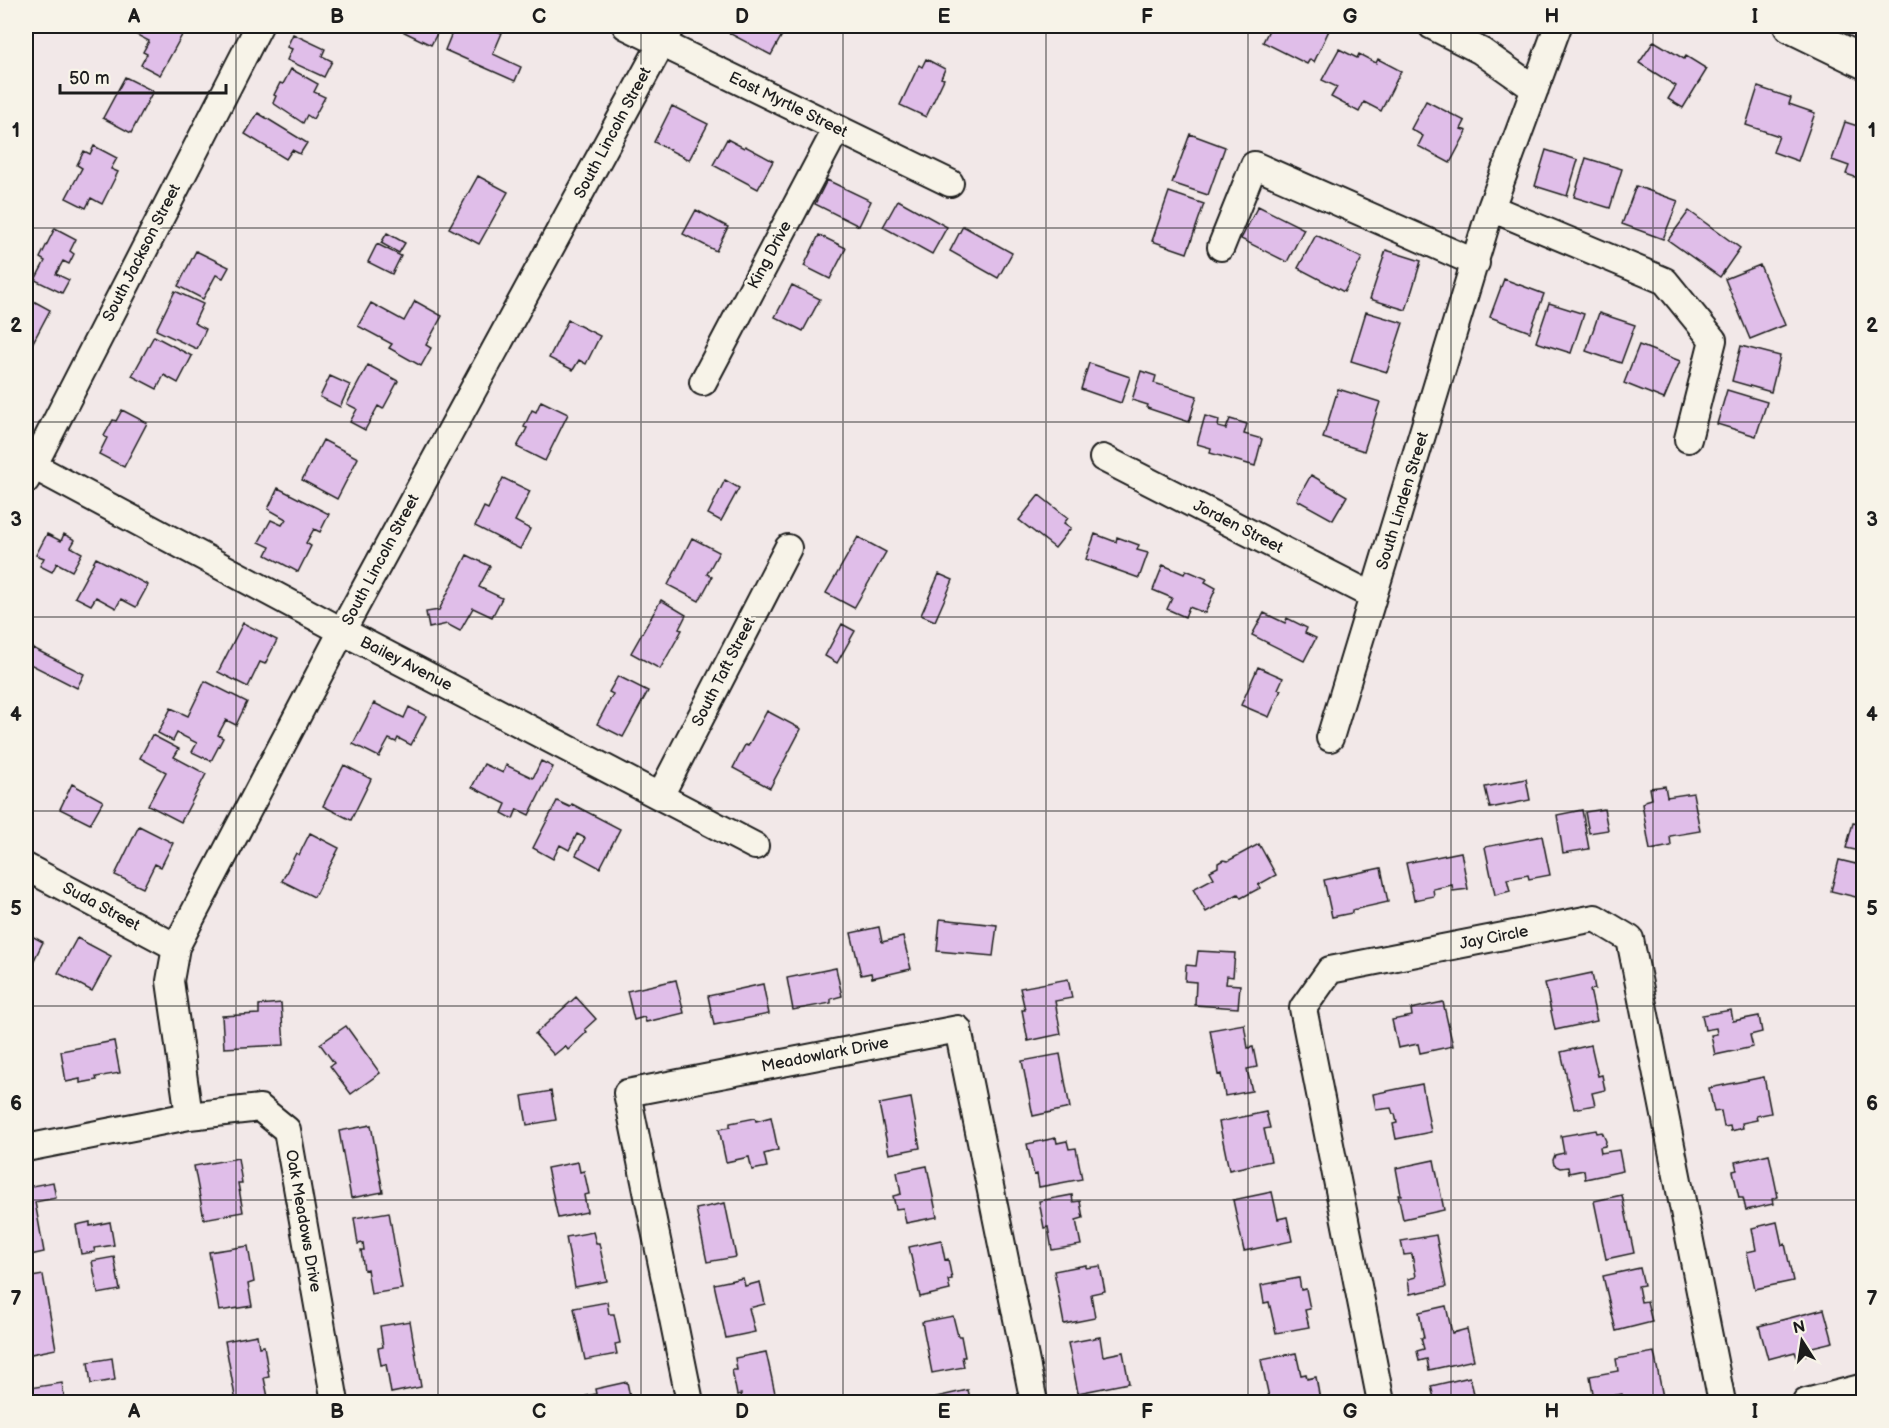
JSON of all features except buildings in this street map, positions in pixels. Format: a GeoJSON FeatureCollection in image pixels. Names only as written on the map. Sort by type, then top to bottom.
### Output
{"type":"FeatureCollection","features":[{"type":"Feature","properties":{"kind":"street","name":"South Jackson Street"},"geometry":{"type":"LineString","coordinates":[[28,469],[259,26]]}},
{"type":"Feature","properties":{"kind":"street","name":"East Myrtle Street"},"geometry":{"type":"LineString","coordinates":[[626,26],[666,34],[837,128],[950,183]]}},
{"type":"Feature","properties":{"kind":"street"},"geometry":{"type":"LineString","coordinates":[[1432,26],[1481,51],[1535,88]]}},
{"type":"Feature","properties":{"kind":"street","name":"South Linden Street"},"geometry":{"type":"LineString","coordinates":[[1330,738],[1491,208],[1558,26]]}},
{"type":"Feature","properties":{"kind":"street"},"geometry":{"type":"LineString","coordinates":[[1794,26],[1863,62]]}},
{"type":"Feature","properties":{"kind":"street","name":"South Lincoln Street"},"geometry":{"type":"LineString","coordinates":[[189,1116],[171,981],[176,948],[342,631],[666,34]]}},
{"type":"Feature","properties":{"kind":"street","name":"King Drive"},"geometry":{"type":"LineString","coordinates":[[703,382],[837,128]]}},
{"type":"Feature","properties":{"kind":"street"},"geometry":{"type":"LineString","coordinates":[[1221,247],[1254,165],[1476,263]]}},
{"type":"Feature","properties":{"kind":"street"},"geometry":{"type":"LineString","coordinates":[[1491,208],[1665,281],[1713,340],[1688,439]]}},
{"type":"Feature","properties":{"kind":"street","name":"Jorden Street"},"geometry":{"type":"LineString","coordinates":[[1102,458],[1373,596]]}},
{"type":"Feature","properties":{"kind":"street","name":"Bailey Avenue"},"geometry":{"type":"LineString","coordinates":[[28,469],[755,846]]}},
{"type":"Feature","properties":{"kind":"street","name":"South Taft Street"},"geometry":{"type":"LineString","coordinates":[[660,796],[788,549]]}},
{"type":"Feature","properties":{"kind":"street","name":"Suda Street"},"geometry":{"type":"LineString","coordinates":[[26,867],[176,948]]}},
{"type":"Feature","properties":{"kind":"street","name":"Jay Circle"},"geometry":{"type":"LineString","coordinates":[[1380,1402],[1302,1008],[1330,970],[1595,918],[1630,939],[1722,1402]]}},
{"type":"Feature","properties":{"kind":"street","name":"Meadowlark Drive"},"geometry":{"type":"LineString","coordinates":[[690,1402],[627,1093],[958,1029],[1034,1402]]}},
{"type":"Feature","properties":{"kind":"street","name":"Oak Meadows Drive"},"geometry":{"type":"LineString","coordinates":[[26,1148],[189,1116],[260,1108],[287,1130],[335,1402]]}},
{"type":"Feature","properties":{"kind":"street"},"geometry":{"type":"LineString","coordinates":[[1806,1402],[1863,1388]]}}]}
